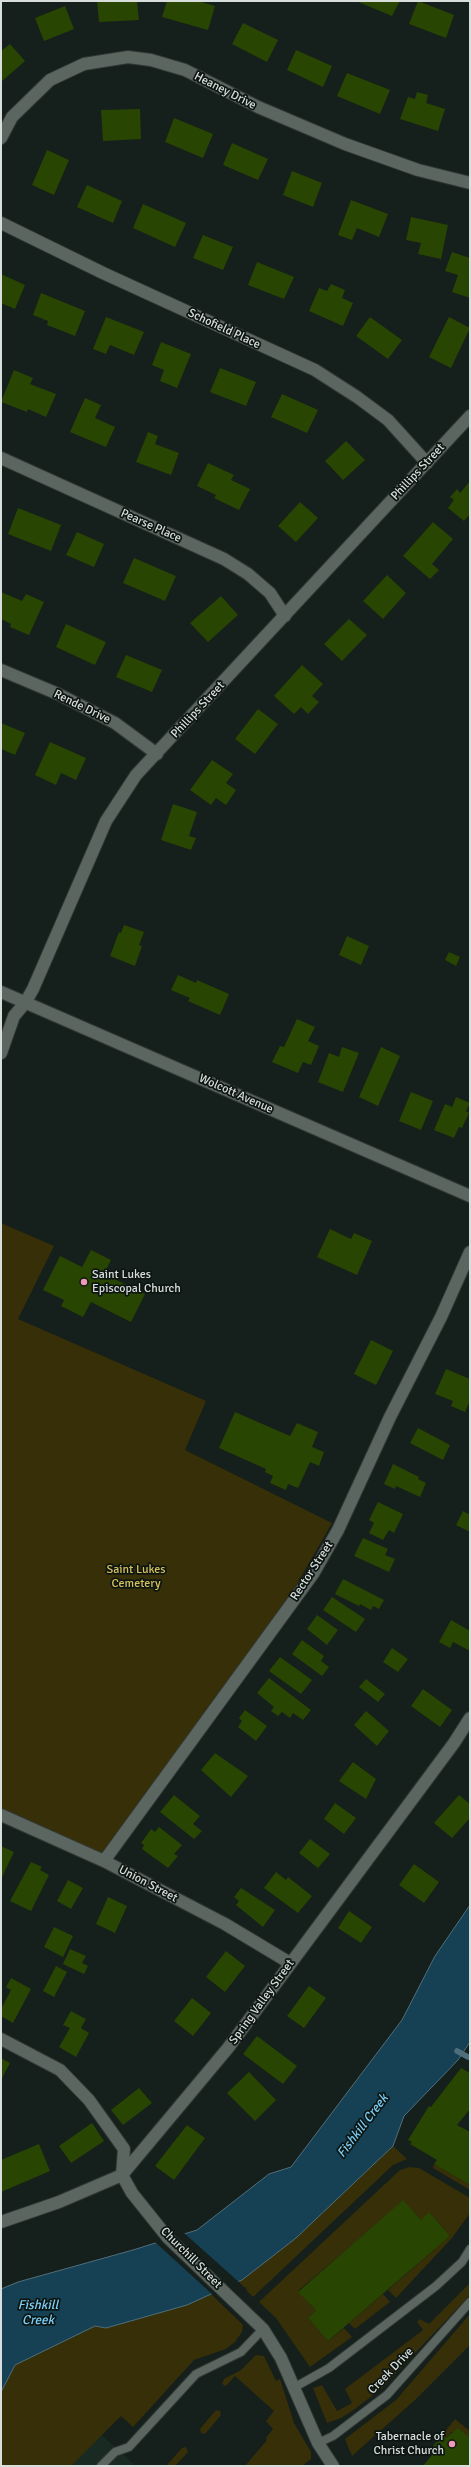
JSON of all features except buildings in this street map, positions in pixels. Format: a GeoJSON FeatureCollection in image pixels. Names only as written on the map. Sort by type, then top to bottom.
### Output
{"type":"FeatureCollection","features":[{"type":"Feature","properties":{"kind":"street","name":"Heaney Drive"},"geometry":{"type":"LineString","coordinates":[[1,138],[12,117],[50,80],[84,64],[128,57],[151,60],[185,70],[258,107],[345,144],[418,170],[470,183]]}},
{"type":"Feature","properties":{"kind":"street","name":"Schofield Place"},"geometry":{"type":"LineString","coordinates":[[1,223],[103,273],[315,370],[357,397],[388,420],[427,463]]}},
{"type":"Feature","properties":{"kind":"street","name":"Phillips Street"},"geometry":{"type":"LineString","coordinates":[[1,1053],[14,1016],[26,1003],[106,821],[136,775],[470,416]]}},
{"type":"Feature","properties":{"kind":"street","name":"Pearse Place"},"geometry":{"type":"LineString","coordinates":[[1,458],[224,559],[248,574],[270,593],[285,616]]}},
{"type":"Feature","properties":{"kind":"street","name":"Rende Drive"},"geometry":{"type":"LineString","coordinates":[[1,670],[58,694],[115,723],[157,754]]}},
{"type":"Feature","properties":{"kind":"street","name":"Wolcott Avenue"},"geometry":{"type":"LineString","coordinates":[[1,992],[470,1196]]}},
{"type":"Feature","properties":{"kind":"street","name":"Rector Street"},"geometry":{"type":"LineString","coordinates":[[104,1861],[313,1574],[338,1530],[390,1417],[441,1317],[470,1252]]}},
{"type":"Feature","properties":{"kind":"street","name":"Spring Valley Street"},"geometry":{"type":"LineString","coordinates":[[1,2222],[59,2202],[122,2175],[228,2048],[454,1742],[470,1718]]}},
{"type":"Feature","properties":{"kind":"street","name":"Union Street"},"geometry":{"type":"LineString","coordinates":[[1,1815],[104,1861],[225,1924],[290,1963]]}},
{"type":"Feature","properties":{"kind":"street"},"geometry":{"type":"LineString","coordinates":[[1,2039],[60,2070],[89,2100],[124,2149],[122,2175]]}},
{"type":"Feature","properties":{"kind":"street","name":"Churchill Street"},"geometry":{"type":"LineString","coordinates":[[122,2175],[132,2193],[168,2238],[263,2329],[281,2358],[295,2387],[318,2443],[333,2466]]}},
{"type":"Feature","properties":{"kind":"lane"},"geometry":{"type":"LineString","coordinates":[[295,2387],[329,2368],[436,2286],[462,2262],[470,2249]]}},
{"type":"Feature","properties":{"kind":"lane","name":"Creek Drive"},"geometry":{"type":"LineString","coordinates":[[318,2443],[333,2436],[387,2395],[470,2302]]}},
{"type":"Feature","properties":{"kind":"lane"},"geometry":{"type":"LineString","coordinates":[[101,2466],[115,2452],[129,2447],[196,2374],[240,2352],[263,2329]]}},
{"type":"Feature","properties":{"kind":"shaded area"},"geometry":{"type":"Polygon","coordinates":[[[73,2409],[136,2466],[36,2466],[73,2409]]]}},
{"type":"Feature","properties":{"kind":"green space","name":"Saint Lukes Cemetery"},"geometry":{"type":"Polygon","coordinates":[[[1,1223],[54,1246],[18,1319],[206,1401],[185,1450],[332,1523],[297,1584],[104,1861],[1,1815],[1,1223]]]}},
{"type":"Feature","properties":{"kind":"green space"},"geometry":{"type":"Polygon","coordinates":[[[393,2146],[407,2159],[393,2165],[253,2297],[246,2290],[247,2287],[245,2288],[239,2282],[296,2238],[393,2146]]]}},
{"type":"Feature","properties":{"kind":"green space"},"geometry":{"type":"Polygon","coordinates":[[[434,2164],[470,2185],[470,2190],[433,2168],[434,2164]]]}},
{"type":"Feature","properties":{"kind":"green space"},"geometry":{"type":"Polygon","coordinates":[[[410,2167],[419,2168],[470,2198],[470,2213],[452,2238],[396,2298],[388,2290],[450,2236],[430,2213],[421,2220],[403,2201],[298,2291],[316,2310],[308,2318],[328,2341],[344,2328],[352,2337],[310,2367],[276,2318],[259,2302],[400,2170],[410,2167]]]}},
{"type":"Feature","properties":{"kind":"green space"},"geometry":{"type":"Polygon","coordinates":[[[470,2283],[470,2295],[382,2388],[341,2418],[327,2423],[313,2388],[322,2385],[337,2411],[352,2403],[345,2389],[423,2330],[417,2322],[420,2319],[429,2324],[470,2283]]]}},
{"type":"Feature","properties":{"kind":"green space"},"geometry":{"type":"Polygon","coordinates":[[[211,2294],[243,2325],[242,2332],[235,2342],[226,2349],[194,2360],[133,2427],[121,2416],[71,2466],[1,2466],[1,2392],[15,2365],[95,2326],[106,2328],[187,2305],[211,2294]]]}},
{"type":"Feature","properties":{"kind":"green space"},"geometry":{"type":"Polygon","coordinates":[[[383,2294],[390,2302],[355,2329],[349,2323],[383,2294]]]}},
{"type":"Feature","properties":{"kind":"green space"},"geometry":{"type":"Polygon","coordinates":[[[470,2314],[470,2345],[415,2400],[352,2456],[345,2439],[396,2400],[470,2314]]]}},
{"type":"Feature","properties":{"kind":"green space"},"geometry":{"type":"Polygon","coordinates":[[[256,2355],[264,2356],[276,2381],[280,2379],[294,2423],[311,2452],[311,2459],[302,2466],[245,2466],[267,2440],[266,2438],[273,2429],[266,2421],[274,2411],[235,2376],[226,2386],[222,2384],[224,2379],[241,2370],[256,2355]]]}},
{"type":"Feature","properties":{"kind":"green space"},"geometry":{"type":"Polygon","coordinates":[[[216,2410],[220,2411],[221,2415],[205,2434],[201,2433],[200,2429],[216,2410]]]}},
{"type":"Feature","properties":{"kind":"green space"},"geometry":{"type":"Polygon","coordinates":[[[455,2419],[470,2431],[470,2438],[452,2432],[446,2438],[442,2435],[455,2419]]]}},
{"type":"Feature","properties":{"kind":"green space"},"geometry":{"type":"Polygon","coordinates":[[[186,2447],[188,2452],[175,2466],[166,2466],[182,2448],[186,2447]]]}},
{"type":"Feature","properties":{"kind":"water","name":"Fishkill Creek"},"geometry":{"type":"Polygon","coordinates":[[[470,1905],[470,2042],[458,2060],[404,2116],[393,2146],[296,2238],[242,2280],[187,2305],[106,2328],[95,2326],[15,2365],[1,2392],[1,2289],[18,2282],[133,2250],[197,2230],[269,2174],[291,2167],[402,2020],[435,1956],[470,1905]]]}},
{"type":"Feature","properties":{"kind":"pier"},"geometry":{"type":"Polygon","coordinates":[[[184,2233],[240,2283],[213,2295],[155,2242],[184,2233]]]}},
{"type":"Feature","properties":{"kind":"waterway"},"geometry":{"type":"LineString","coordinates":[[457,2051],[468,2057]]}},
{"type":"Feature","properties":{"kind":"place","name":"Saint Lukes Episcopal Church"},"geometry":{"type":"Point","coordinates":[84,1282]}},
{"type":"Feature","properties":{"kind":"place","name":"Tabernacle of Christ Church"},"geometry":{"type":"Point","coordinates":[452,2444]}}]}
